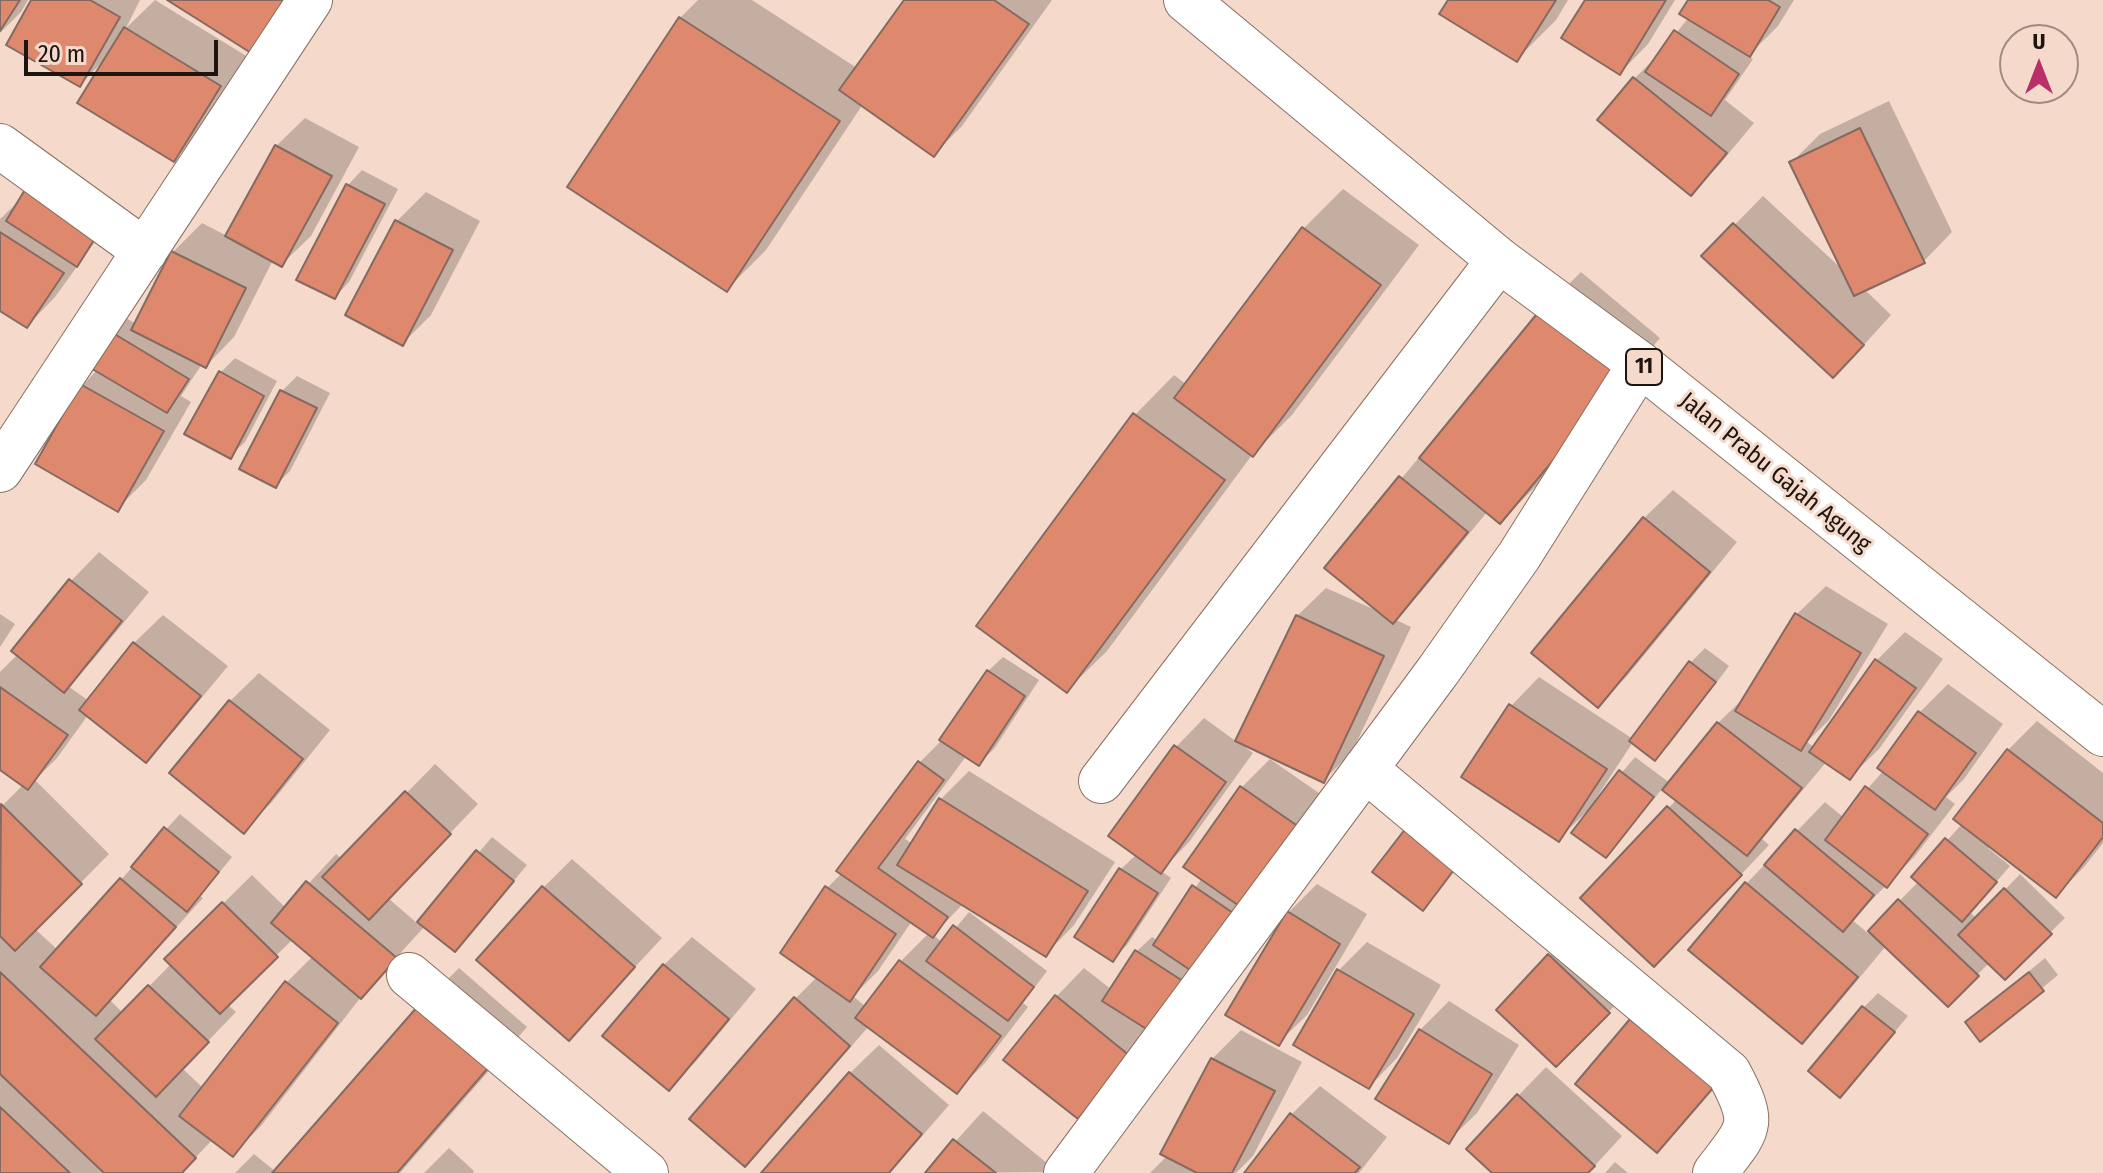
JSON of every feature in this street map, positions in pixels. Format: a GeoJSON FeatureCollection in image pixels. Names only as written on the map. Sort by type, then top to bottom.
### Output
{"type":"FeatureCollection","features":[{"type":"Feature","properties":{"kind":"main road"},"geometry":{"type":"LineString","coordinates":[[0,470],[310,0]]}},
{"type":"Feature","properties":{"kind":"main road","name":"Jalan Prabu Gajah Agung"},"geometry":{"type":"LineString","coordinates":[[1186,0],[1499,260],[1640,364],[2103,734]]}},
{"type":"Feature","properties":{"kind":"main road"},"geometry":{"type":"LineString","coordinates":[[0,146],[145,251]]}},
{"type":"Feature","properties":{"kind":"main road"},"geometry":{"type":"LineString","coordinates":[[1101,781],[1499,260]]}},
{"type":"Feature","properties":{"kind":"main road"},"geometry":{"type":"LineString","coordinates":[[1066,1173],[1438,671],[1519,556],[1640,364]]}},
{"type":"Feature","properties":{"kind":"main road"},"geometry":{"type":"LineString","coordinates":[[1365,769],[1729,1073],[1744,1101],[1748,1120],[1739,1141],[1715,1173]]}},
{"type":"Feature","properties":{"kind":"main road"},"geometry":{"type":"LineString","coordinates":[[409,975],[646,1173]]}},
{"type":"Feature","properties":{"kind":"building"},"geometry":{"type":"Polygon","coordinates":[[[0,0],[20,0],[0,31],[0,0]]]}},
{"type":"Feature","properties":{"kind":"building"},"geometry":{"type":"Polygon","coordinates":[[[31,0],[90,0],[120,17],[80,87],[6,45],[31,0]]]}},
{"type":"Feature","properties":{"kind":"building"},"geometry":{"type":"Polygon","coordinates":[[[167,0],[287,0],[259,58],[167,0]]]}},
{"type":"Feature","properties":{"kind":"building"},"geometry":{"type":"Polygon","coordinates":[[[904,0],[994,0],[1029,24],[934,157],[839,90],[904,0]]]}},
{"type":"Feature","properties":{"kind":"building"},"geometry":{"type":"Polygon","coordinates":[[[1448,0],[1556,0],[1517,62],[1439,14],[1448,0]]]}},
{"type":"Feature","properties":{"kind":"building"},"geometry":{"type":"Polygon","coordinates":[[[1585,0],[1666,0],[1620,75],[1561,38],[1585,0]]]}},
{"type":"Feature","properties":{"kind":"building"},"geometry":{"type":"Polygon","coordinates":[[[1688,0],[1768,0],[1780,7],[1750,57],[1679,14],[1688,0]]]}},
{"type":"Feature","properties":{"kind":"building"},"geometry":{"type":"Polygon","coordinates":[[[679,17],[840,121],[727,292],[567,187],[679,17]]]}},
{"type":"Feature","properties":{"kind":"building"},"geometry":{"type":"Polygon","coordinates":[[[124,27],[221,86],[174,162],[77,103],[124,27]]]}},
{"type":"Feature","properties":{"kind":"building"},"geometry":{"type":"Polygon","coordinates":[[[1674,30],[1739,74],[1711,116],[1645,72],[1674,30]]]}},
{"type":"Feature","properties":{"kind":"building"},"geometry":{"type":"Polygon","coordinates":[[[1633,77],[1727,153],[1691,196],[1597,120],[1633,77]]]}},
{"type":"Feature","properties":{"kind":"building"},"geometry":{"type":"Polygon","coordinates":[[[1860,128],[1925,263],[1854,296],[1789,162],[1860,128]]]}},
{"type":"Feature","properties":{"kind":"building"},"geometry":{"type":"Polygon","coordinates":[[[275,145],[332,176],[282,267],[225,236],[275,145]]]}},
{"type":"Feature","properties":{"kind":"building"},"geometry":{"type":"Polygon","coordinates":[[[29,183],[101,229],[77,267],[6,221],[29,183]]]}},
{"type":"Feature","properties":{"kind":"building"},"geometry":{"type":"Polygon","coordinates":[[[346,184],[385,204],[335,299],[296,280],[346,184]]]}},
{"type":"Feature","properties":{"kind":"building"},"geometry":{"type":"Polygon","coordinates":[[[395,220],[453,250],[403,346],[345,315],[395,220]]]}},
{"type":"Feature","properties":{"kind":"building"},"geometry":{"type":"Polygon","coordinates":[[[1733,223],[1864,345],[1833,378],[1701,256],[1733,223]]]}},
{"type":"Feature","properties":{"kind":"building"},"geometry":{"type":"Polygon","coordinates":[[[1302,227],[1381,285],[1253,457],[1174,398],[1302,227]]]}},
{"type":"Feature","properties":{"kind":"building"},"geometry":{"type":"Polygon","coordinates":[[[0,232],[64,273],[27,328],[0,311],[0,232]]]}},
{"type":"Feature","properties":{"kind":"building"},"geometry":{"type":"Polygon","coordinates":[[[171,251],[246,288],[206,368],[131,330],[171,251]]]}},
{"type":"Feature","properties":{"kind":"building"},"geometry":{"type":"Polygon","coordinates":[[[1540,310],[1622,378],[1500,524],[1419,458],[1540,310]]]}},
{"type":"Feature","properties":{"kind":"building"},"geometry":{"type":"Polygon","coordinates":[[[103,327],[189,379],[167,413],[82,363],[103,327]]]}},
{"type":"Feature","properties":{"kind":"building"},"geometry":{"type":"Polygon","coordinates":[[[219,371],[264,396],[231,459],[184,434],[219,371]]]}},
{"type":"Feature","properties":{"kind":"building"},"geometry":{"type":"Polygon","coordinates":[[[80,384],[164,431],[118,512],[35,464],[80,384]]]}},
{"type":"Feature","properties":{"kind":"building"},"geometry":{"type":"Polygon","coordinates":[[[280,390],[317,408],[276,488],[239,469],[280,390]]]}},
{"type":"Feature","properties":{"kind":"building"},"geometry":{"type":"Polygon","coordinates":[[[1133,413],[1225,480],[1067,693],[976,626],[1133,413]]]}},
{"type":"Feature","properties":{"kind":"building"},"geometry":{"type":"Polygon","coordinates":[[[1399,476],[1468,532],[1393,624],[1324,568],[1399,476]]]}},
{"type":"Feature","properties":{"kind":"building"},"geometry":{"type":"Polygon","coordinates":[[[1643,517],[1710,572],[1598,708],[1531,653],[1643,517]]]}},
{"type":"Feature","properties":{"kind":"building"},"geometry":{"type":"Polygon","coordinates":[[[69,579],[122,621],[64,693],[11,651],[69,579]]]}},
{"type":"Feature","properties":{"kind":"building"},"geometry":{"type":"Polygon","coordinates":[[[1795,613],[1861,653],[1801,751],[1735,711],[1795,613]]]}},
{"type":"Feature","properties":{"kind":"building"},"geometry":{"type":"Polygon","coordinates":[[[1296,615],[1384,656],[1324,783],[1235,741],[1296,615]]]}},
{"type":"Feature","properties":{"kind":"building"},"geometry":{"type":"Polygon","coordinates":[[[133,642],[201,696],[146,763],[79,710],[133,642]]]}},
{"type":"Feature","properties":{"kind":"building"},"geometry":{"type":"Polygon","coordinates":[[[1875,659],[1916,688],[1850,780],[1809,752],[1875,659]]]}},
{"type":"Feature","properties":{"kind":"building"},"geometry":{"type":"Polygon","coordinates":[[[1689,661],[1716,682],[1655,761],[1629,741],[1689,661]]]}},
{"type":"Feature","properties":{"kind":"building"},"geometry":{"type":"Polygon","coordinates":[[[987,670],[1025,696],[979,766],[939,740],[987,670]]]}},
{"type":"Feature","properties":{"kind":"building"},"geometry":{"type":"Polygon","coordinates":[[[0,687],[68,735],[28,790],[0,770],[0,687]]]}},
{"type":"Feature","properties":{"kind":"building"},"geometry":{"type":"Polygon","coordinates":[[[229,700],[303,759],[244,834],[169,773],[229,700]]]}},
{"type":"Feature","properties":{"kind":"building"},"geometry":{"type":"Polygon","coordinates":[[[1509,704],[1607,769],[1559,842],[1461,777],[1509,704]]]}},
{"type":"Feature","properties":{"kind":"building"},"geometry":{"type":"Polygon","coordinates":[[[1918,711],[1976,753],[1935,810],[1877,768],[1918,711]]]}},
{"type":"Feature","properties":{"kind":"building"},"geometry":{"type":"Polygon","coordinates":[[[1717,722],[1802,788],[1747,856],[1662,790],[1717,722]]]}},
{"type":"Feature","properties":{"kind":"building"},"geometry":{"type":"Polygon","coordinates":[[[1174,745],[1226,782],[1161,874],[1108,836],[1174,745]]]}},
{"type":"Feature","properties":{"kind":"building"},"geometry":{"type":"Polygon","coordinates":[[[2007,749],[2103,823],[2103,837],[2056,898],[1953,819],[2007,749]]]}},
{"type":"Feature","properties":{"kind":"building"},"geometry":{"type":"Polygon","coordinates":[[[918,761],[944,780],[878,868],[948,917],[933,938],[836,871],[918,761]]]}},
{"type":"Feature","properties":{"kind":"building"},"geometry":{"type":"Polygon","coordinates":[[[1619,770],[1654,797],[1606,858],[1571,833],[1619,770]]]}},
{"type":"Feature","properties":{"kind":"building"},"geometry":{"type":"Polygon","coordinates":[[[1240,786],[1302,829],[1245,910],[1183,867],[1240,786]]]}},
{"type":"Feature","properties":{"kind":"building"},"geometry":{"type":"Polygon","coordinates":[[[1865,786],[1928,834],[1887,888],[1825,840],[1865,786]]]}},
{"type":"Feature","properties":{"kind":"building"},"geometry":{"type":"Polygon","coordinates":[[[405,791],[451,834],[369,920],[322,877],[405,791]]]}},
{"type":"Feature","properties":{"kind":"building"},"geometry":{"type":"Polygon","coordinates":[[[939,798],[1088,891],[1046,957],[897,865],[939,798]]]}},
{"type":"Feature","properties":{"kind":"building"},"geometry":{"type":"Polygon","coordinates":[[[1,804],[82,884],[15,951],[0,936],[1,804]]]}},
{"type":"Feature","properties":{"kind":"building"},"geometry":{"type":"Polygon","coordinates":[[[1667,806],[1742,875],[1654,967],[1580,898],[1667,806]]]}},
{"type":"Feature","properties":{"kind":"building"},"geometry":{"type":"Polygon","coordinates":[[[164,827],[219,872],[187,912],[131,867],[164,827]]]}},
{"type":"Feature","properties":{"kind":"building"},"geometry":{"type":"Polygon","coordinates":[[[1406,828],[1456,867],[1423,911],[1372,872],[1406,828]]]}},
{"type":"Feature","properties":{"kind":"building"},"geometry":{"type":"Polygon","coordinates":[[[1795,829],[1874,895],[1843,932],[1764,865],[1795,829]]]}},
{"type":"Feature","properties":{"kind":"building"},"geometry":{"type":"Polygon","coordinates":[[[1945,838],[1997,882],[1962,922],[1911,877],[1945,838]]]}},
{"type":"Feature","properties":{"kind":"building"},"geometry":{"type":"Polygon","coordinates":[[[476,850],[514,881],[455,952],[417,922],[476,850]]]}},
{"type":"Feature","properties":{"kind":"building"},"geometry":{"type":"Polygon","coordinates":[[[1119,868],[1158,893],[1113,962],[1074,937],[1119,868]]]}},
{"type":"Feature","properties":{"kind":"building"},"geometry":{"type":"Polygon","coordinates":[[[120,878],[176,927],[96,1016],[40,967],[120,878]]]}},
{"type":"Feature","properties":{"kind":"building"},"geometry":{"type":"Polygon","coordinates":[[[306,881],[397,958],[361,999],[271,923],[306,881]]]}},
{"type":"Feature","properties":{"kind":"building"},"geometry":{"type":"Polygon","coordinates":[[[1745,882],[1858,977],[1802,1044],[1688,950],[1745,882]]]}},
{"type":"Feature","properties":{"kind":"building"},"geometry":{"type":"Polygon","coordinates":[[[1192,885],[1239,917],[1199,976],[1153,945],[1192,885]]]}},
{"type":"Feature","properties":{"kind":"building"},"geometry":{"type":"Polygon","coordinates":[[[542,886],[635,967],[569,1041],[476,960],[542,886]]]}},
{"type":"Feature","properties":{"kind":"building"},"geometry":{"type":"Polygon","coordinates":[[[825,886],[896,934],[850,1002],[780,953],[825,886]]]}},
{"type":"Feature","properties":{"kind":"building"},"geometry":{"type":"Polygon","coordinates":[[[2004,888],[2052,934],[2005,980],[1958,935],[2004,888]]]}},
{"type":"Feature","properties":{"kind":"building"},"geometry":{"type":"Polygon","coordinates":[[[1898,899],[1979,976],[1948,1007],[1868,931],[1898,899]]]}},
{"type":"Feature","properties":{"kind":"building"},"geometry":{"type":"Polygon","coordinates":[[[222,902],[278,957],[220,1014],[164,959],[222,902]]]}},
{"type":"Feature","properties":{"kind":"building"},"geometry":{"type":"Polygon","coordinates":[[[1287,911],[1340,944],[1279,1046],[1225,1015],[1287,911]]]}},
{"type":"Feature","properties":{"kind":"building"},"geometry":{"type":"Polygon","coordinates":[[[953,925],[1034,987],[1008,1021],[926,961],[953,925]]]}},
{"type":"Feature","properties":{"kind":"building"},"geometry":{"type":"Polygon","coordinates":[[[1135,950],[1189,985],[1156,1035],[1102,1001],[1135,950]]]}},
{"type":"Feature","properties":{"kind":"building"},"geometry":{"type":"Polygon","coordinates":[[[1548,954],[1610,1013],[1556,1067],[1496,1010],[1548,954]]]}},
{"type":"Feature","properties":{"kind":"building"},"geometry":{"type":"Polygon","coordinates":[[[899,960],[1001,1036],[957,1094],[855,1018],[899,960]]]}},
{"type":"Feature","properties":{"kind":"building"},"geometry":{"type":"Polygon","coordinates":[[[663,964],[729,1019],[669,1091],[602,1036],[663,964]]]}},
{"type":"Feature","properties":{"kind":"building"},"geometry":{"type":"Polygon","coordinates":[[[1337,969],[1414,1014],[1369,1089],[1293,1045],[1337,969]]]}},
{"type":"Feature","properties":{"kind":"building"},"geometry":{"type":"Polygon","coordinates":[[[0,972],[196,1158],[182,1173],[104,1173],[0,1074],[0,972]]]}},
{"type":"Feature","properties":{"kind":"building"},"geometry":{"type":"Polygon","coordinates":[[[2029,972],[2044,991],[1980,1042],[1965,1022],[2029,972]]]}},
{"type":"Feature","properties":{"kind":"building"},"geometry":{"type":"Polygon","coordinates":[[[285,981],[338,1023],[233,1157],[179,1116],[285,981]]]}},
{"type":"Feature","properties":{"kind":"building"},"geometry":{"type":"Polygon","coordinates":[[[148,985],[209,1042],[156,1097],[95,1039],[148,985]]]}},
{"type":"Feature","properties":{"kind":"building"},"geometry":{"type":"Polygon","coordinates":[[[1055,995],[1130,1056],[1078,1119],[1003,1060],[1055,995]]]}},
{"type":"Feature","properties":{"kind":"building"},"geometry":{"type":"Polygon","coordinates":[[[794,997],[850,1046],[745,1167],[689,1119],[794,997]]]}},
{"type":"Feature","properties":{"kind":"building"},"geometry":{"type":"Polygon","coordinates":[[[418,1006],[489,1067],[397,1173],[272,1173],[418,1006]]]}},
{"type":"Feature","properties":{"kind":"building"},"geometry":{"type":"Polygon","coordinates":[[[1862,1006],[1895,1032],[1840,1098],[1808,1071],[1862,1006]]]}},
{"type":"Feature","properties":{"kind":"building"},"geometry":{"type":"Polygon","coordinates":[[[1630,1019],[1713,1088],[1657,1153],[1575,1084],[1630,1019]]]}},
{"type":"Feature","properties":{"kind":"building"},"geometry":{"type":"Polygon","coordinates":[[[1419,1029],[1492,1074],[1449,1144],[1375,1099],[1419,1029]]]}},
{"type":"Feature","properties":{"kind":"building"},"geometry":{"type":"Polygon","coordinates":[[[1211,1058],[1275,1091],[1232,1173],[1197,1173],[1160,1154],[1211,1058]]]}},
{"type":"Feature","properties":{"kind":"building"},"geometry":{"type":"Polygon","coordinates":[[[849,1072],[922,1134],[889,1173],[761,1173],[849,1072]]]}},
{"type":"Feature","properties":{"kind":"building"},"geometry":{"type":"Polygon","coordinates":[[[1517,1094],[1595,1166],[1588,1173],[1492,1173],[1466,1149],[1517,1094]]]}},
{"type":"Feature","properties":{"kind":"building"},"geometry":{"type":"Polygon","coordinates":[[[0,1107],[70,1173],[0,1173],[0,1107]]]}},
{"type":"Feature","properties":{"kind":"building"},"geometry":{"type":"Polygon","coordinates":[[[1290,1113],[1360,1167],[1355,1173],[1244,1173],[1290,1113]]]}},
{"type":"Feature","properties":{"kind":"building"},"geometry":{"type":"Polygon","coordinates":[[[953,1139],[996,1173],[925,1173],[953,1139]]]}}]}
